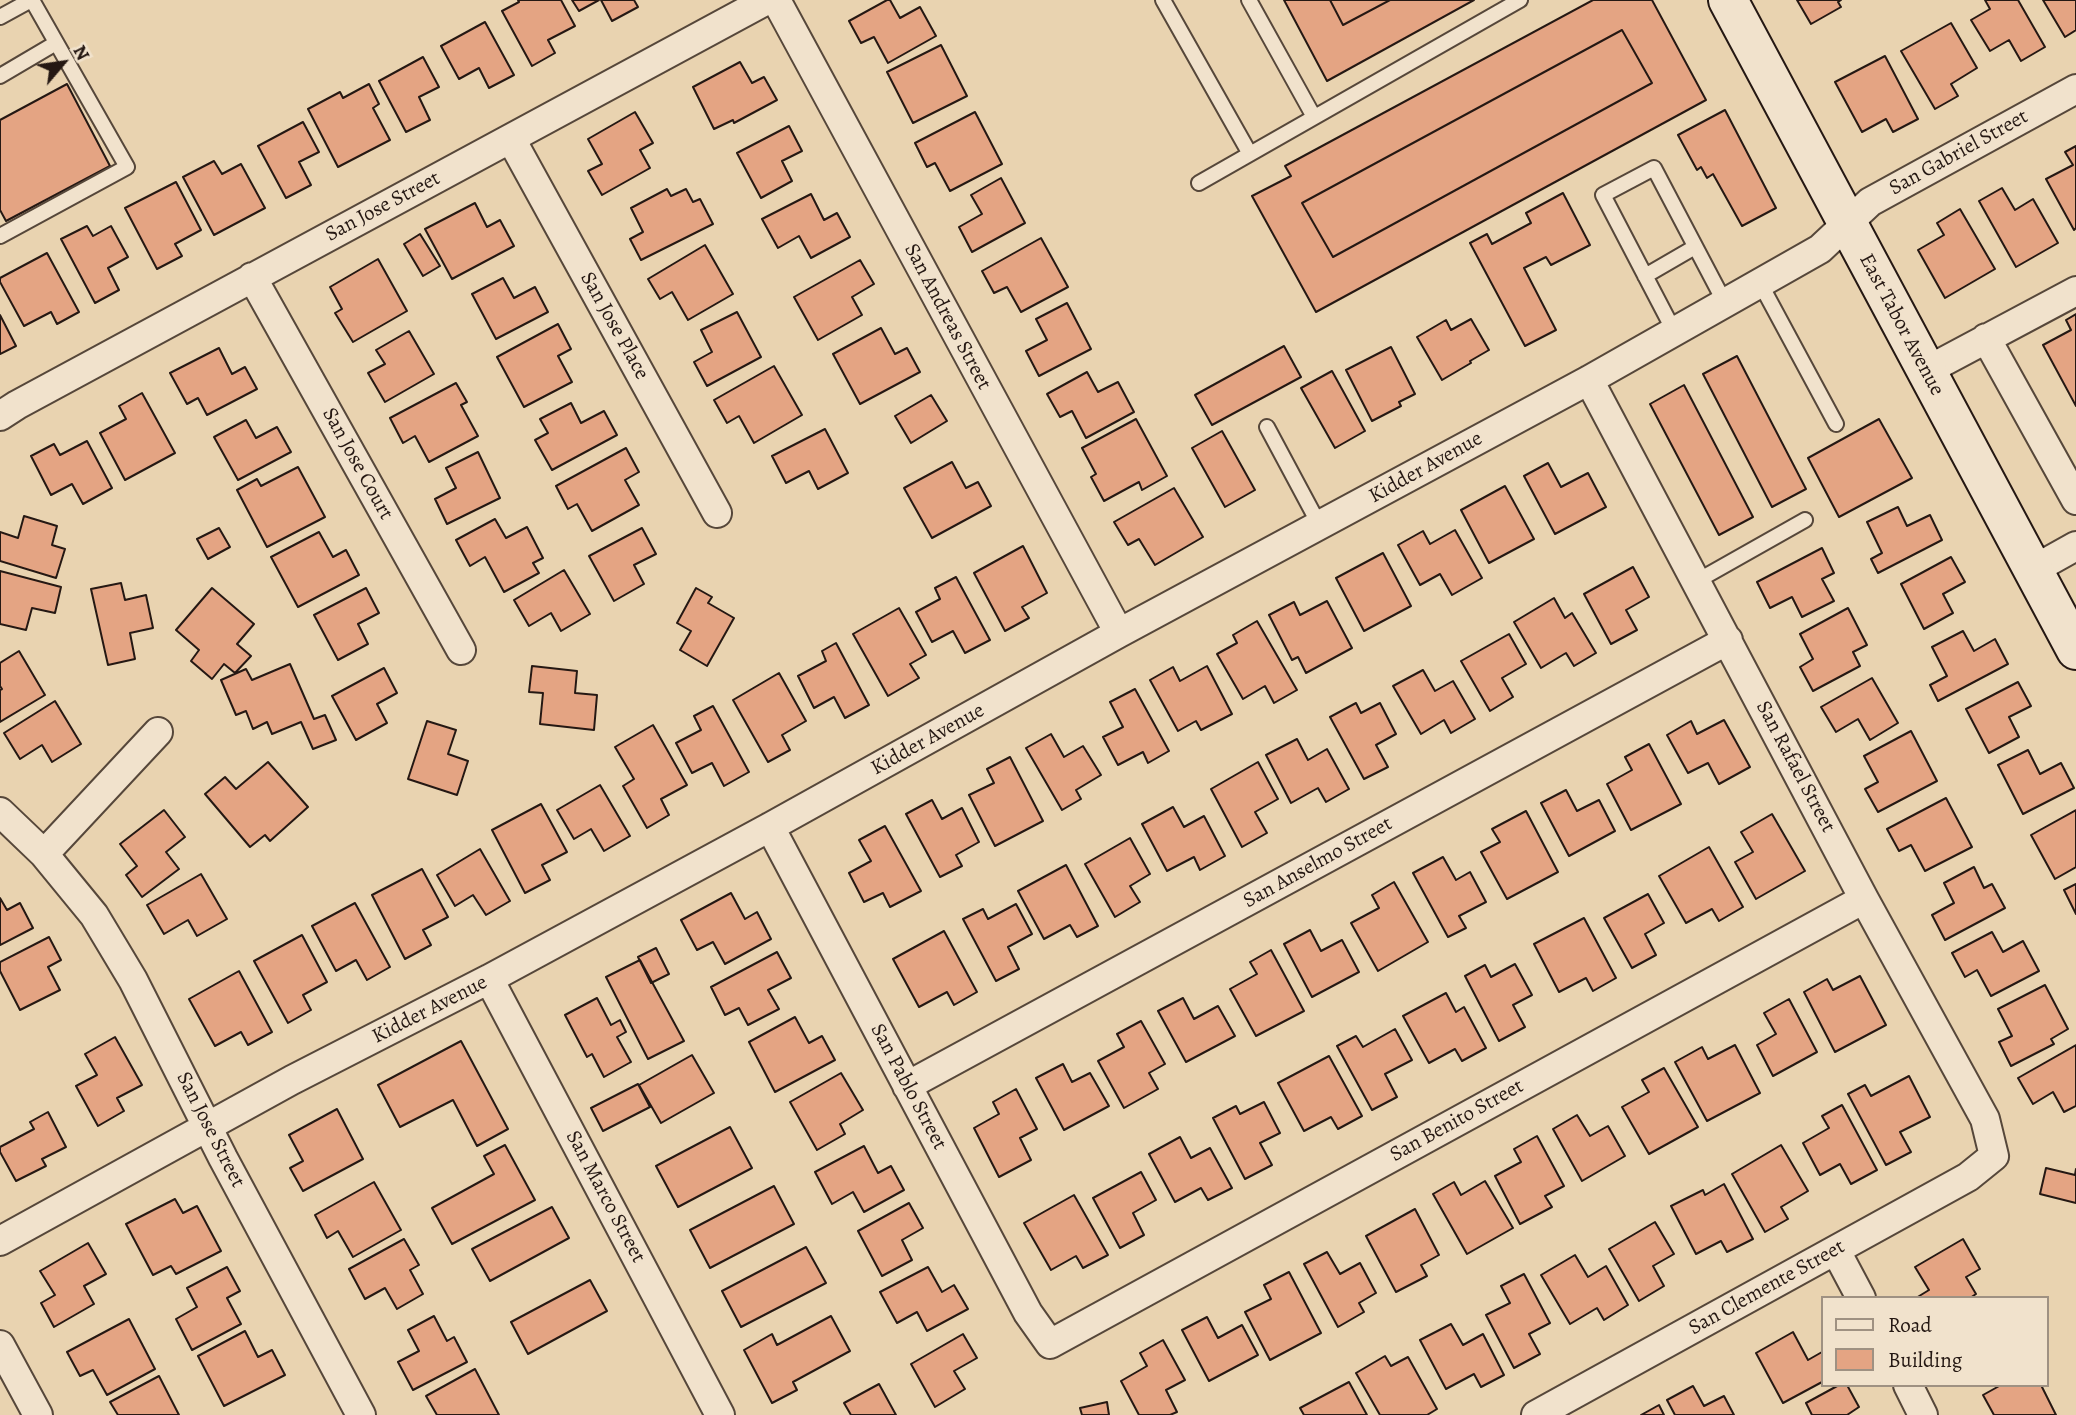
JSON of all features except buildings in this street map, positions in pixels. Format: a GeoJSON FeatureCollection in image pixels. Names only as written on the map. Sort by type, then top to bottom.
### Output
{"type":"FeatureCollection","features":[{"type":"Feature","properties":{"kind":"main road","name":"East Tabor Avenue"},"geometry":{"type":"LineString","coordinates":[[1727,0],[2076,650]]}},
{"type":"Feature","properties":{"kind":"street","name":"San Jose Street"},"geometry":{"type":"LineString","coordinates":[[0,416],[767,0]]}},
{"type":"Feature","properties":{"kind":"street","name":"San Andreas Street"},"geometry":{"type":"LineString","coordinates":[[776,0],[1119,633]]}},
{"type":"Feature","properties":{"kind":"street","name":"San Gabriel Street"},"geometry":{"type":"LineString","coordinates":[[1847,224],[1870,202],[2076,89]]}},
{"type":"Feature","properties":{"kind":"street","name":"San Jose Place"},"geometry":{"type":"LineString","coordinates":[[511,139],[718,513]]}},
{"type":"Feature","properties":{"kind":"street","name":"Kidder Avenue"},"geometry":{"type":"LineString","coordinates":[[0,1241],[292,1080],[489,979],[770,827],[1119,633],[1589,380],[1820,249],[1847,224]]}},
{"type":"Feature","properties":{"kind":"street","name":"San Jose Court"},"geometry":{"type":"LineString","coordinates":[[252,277],[461,650]]}},
{"type":"Feature","properties":{"kind":"street"},"geometry":{"type":"LineString","coordinates":[[1926,371],[2076,291]]}},
{"type":"Feature","properties":{"kind":"street"},"geometry":{"type":"LineString","coordinates":[[1986,338],[2076,500]]}},
{"type":"Feature","properties":{"kind":"street","name":"San Rafael Street"},"geometry":{"type":"LineString","coordinates":[[1589,380],[1984,1119],[1994,1156]]}},
{"type":"Feature","properties":{"kind":"street"},"geometry":{"type":"LineString","coordinates":[[2033,570],[2076,546]]}},
{"type":"Feature","properties":{"kind":"street","name":"San Anselmo Street"},"geometry":{"type":"LineString","coordinates":[[907,1086],[1728,640]]}},
{"type":"Feature","properties":{"kind":"street"},"geometry":{"type":"LineString","coordinates":[[44,853],[158,732]]}},
{"type":"Feature","properties":{"kind":"street","name":"San Jose Street"},"geometry":{"type":"LineString","coordinates":[[0,812],[44,853],[94,915],[133,980],[208,1128],[361,1415]]}},
{"type":"Feature","properties":{"kind":"street","name":"San Pablo Street"},"geometry":{"type":"LineString","coordinates":[[770,827],[1028,1313],[1050,1344]]}},
{"type":"Feature","properties":{"kind":"street","name":"San Benito Street"},"geometry":{"type":"LineString","coordinates":[[1050,1344],[1864,898]]}},
{"type":"Feature","properties":{"kind":"street","name":"San Marco Street"},"geometry":{"type":"LineString","coordinates":[[489,979],[720,1415]]}},
{"type":"Feature","properties":{"kind":"street","name":"San Clemente Street"},"geometry":{"type":"LineString","coordinates":[[1536,1415],[1968,1177],[1994,1156]]}},
{"type":"Feature","properties":{"kind":"street"},"geometry":{"type":"LineString","coordinates":[[1836,1251],[1860,1296]]}},
{"type":"Feature","properties":{"kind":"street"},"geometry":{"type":"LineString","coordinates":[[0,1345],[38,1415]]}},
{"type":"Feature","properties":{"kind":"street"},"geometry":{"type":"LineString","coordinates":[[1909,1387],[1923,1415]]}},
{"type":"Feature","properties":{"kind":"lane"},"geometry":{"type":"LineString","coordinates":[[0,17],[31,0],[127,167],[0,236]]}},
{"type":"Feature","properties":{"kind":"lane"},"geometry":{"type":"LineString","coordinates":[[1249,0],[1314,117]]}},
{"type":"Feature","properties":{"kind":"lane"},"geometry":{"type":"LineString","coordinates":[[1199,183],[1520,0]]}},
{"type":"Feature","properties":{"kind":"lane"},"geometry":{"type":"LineString","coordinates":[[1165,1],[1250,154]]}},
{"type":"Feature","properties":{"kind":"lane"},"geometry":{"type":"LineString","coordinates":[[0,76],[56,43]]}},
{"type":"Feature","properties":{"kind":"lane"},"geometry":{"type":"LineString","coordinates":[[1674,331],[1603,195],[1654,168],[1725,303]]}},
{"type":"Feature","properties":{"kind":"lane"},"geometry":{"type":"LineString","coordinates":[[1645,276],[1695,247]]}},
{"type":"Feature","properties":{"kind":"lane"},"geometry":{"type":"LineString","coordinates":[[1760,283],[1836,424]]}},
{"type":"Feature","properties":{"kind":"lane"},"geometry":{"type":"LineString","coordinates":[[1267,427],[1320,526]]}},
{"type":"Feature","properties":{"kind":"lane"},"geometry":{"type":"LineString","coordinates":[[1697,580],[1805,520]]}}]}
